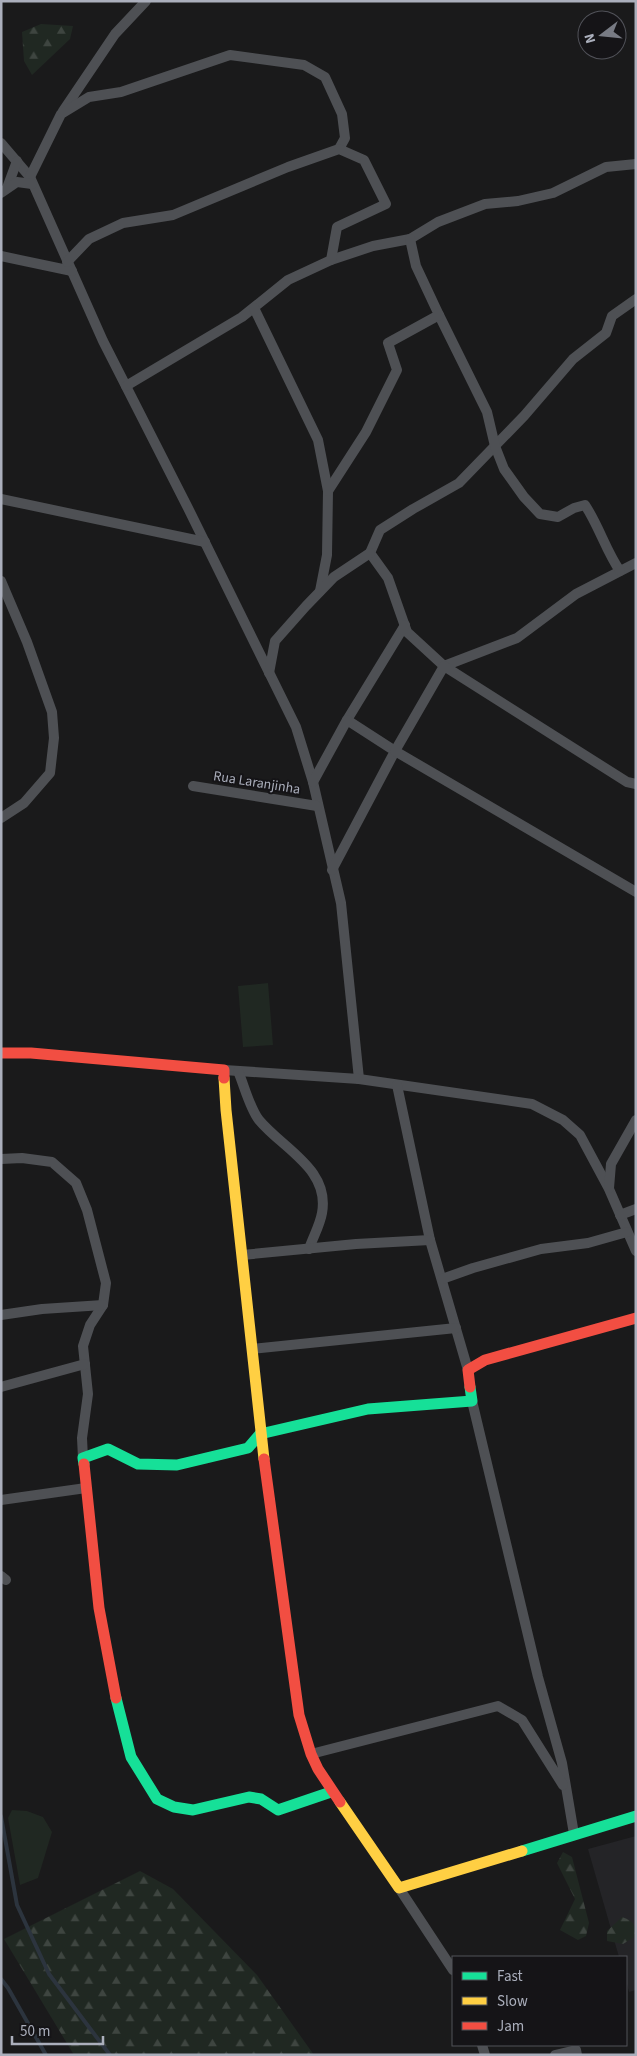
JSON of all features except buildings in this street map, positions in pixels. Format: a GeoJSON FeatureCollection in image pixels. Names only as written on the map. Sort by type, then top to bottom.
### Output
{"type":"FeatureCollection","features":[{"type":"Feature","properties":{"kind":"street"},"geometry":{"type":"LineString","coordinates":[[31,180],[61,114],[115,34],[146,1]]}},
{"type":"Feature","properties":{"kind":"street"},"geometry":{"type":"LineString","coordinates":[[61,114],[90,97],[121,92],[230,55],[304,65],[325,77],[342,114],[345,138],[339,149],[288,167],[173,215],[123,223],[89,239],[69,267]]}},
{"type":"Feature","properties":{"kind":"street"},"geometry":{"type":"LineString","coordinates":[[1,143],[31,180],[103,341],[296,727],[313,782],[317,806],[341,903],[360,1079]]}},
{"type":"Feature","properties":{"kind":"street"},"geometry":{"type":"LineString","coordinates":[[331,260],[337,227],[386,204],[364,160],[339,149]]}},
{"type":"Feature","properties":{"kind":"street"},"geometry":{"type":"LineString","coordinates":[[4,191],[17,161]]}},
{"type":"Feature","properties":{"kind":"street"},"geometry":{"type":"LineString","coordinates":[[126,386],[242,317],[288,280],[331,260],[373,246],[410,239],[438,222],[485,204],[518,201],[553,193],[606,167],[636,164]]}},
{"type":"Feature","properties":{"kind":"street"},"geometry":{"type":"LineString","coordinates":[[4,191],[17,182],[31,180]]}},
{"type":"Feature","properties":{"kind":"street"},"geometry":{"type":"LineString","coordinates":[[410,239],[416,266],[487,412],[495,446],[504,468],[524,497],[540,514],[558,517],[574,508],[585,505],[595,520],[612,560],[620,571]]}},
{"type":"Feature","properties":{"kind":"street"},"geometry":{"type":"LineString","coordinates":[[1,256],[69,267]]}},
{"type":"Feature","properties":{"kind":"street"},"geometry":{"type":"LineString","coordinates":[[269,673],[275,641],[320,591],[334,577],[370,553],[380,530],[459,483],[524,416],[573,359],[606,333],[612,316],[636,299]]}},
{"type":"Feature","properties":{"kind":"street"},"geometry":{"type":"LineString","coordinates":[[254,308],[318,440],[328,492],[327,555],[320,591]]}},
{"type":"Feature","properties":{"kind":"street"},"geometry":{"type":"LineString","coordinates":[[328,492],[366,432],[398,370],[388,343],[439,315]]}},
{"type":"Feature","properties":{"kind":"street"},"geometry":{"type":"LineString","coordinates":[[1,499],[205,542]]}},
{"type":"Feature","properties":{"kind":"street"},"geometry":{"type":"LineString","coordinates":[[370,553],[388,578],[407,632],[444,666],[627,782],[636,784]]}},
{"type":"Feature","properties":{"kind":"street"},"geometry":{"type":"LineString","coordinates":[[332,870],[395,751],[444,666],[517,638],[576,594],[636,563]]}},
{"type":"Feature","properties":{"kind":"street"},"geometry":{"type":"LineString","coordinates":[[1,581],[27,642],[52,712],[54,738],[50,773],[24,803],[1,818]]}},
{"type":"Feature","properties":{"kind":"street"},"geometry":{"type":"LineString","coordinates":[[313,782],[405,625]]}},
{"type":"Feature","properties":{"kind":"street"},"geometry":{"type":"LineString","coordinates":[[348,720],[395,751],[636,892]]}},
{"type":"Feature","properties":{"kind":"street","name":"Rua Laranjinha"},"geometry":{"type":"LineString","coordinates":[[193,786],[317,806]]}},
{"type":"Feature","properties":{"kind":"street"},"geometry":{"type":"LineString","coordinates":[[1,1053],[31,1053],[224,1070],[360,1079],[532,1104],[563,1120],[580,1135],[609,1189],[636,1251]]}},
{"type":"Feature","properties":{"kind":"street"},"geometry":{"type":"LineString","coordinates":[[224,1070],[226,1110],[260,1434],[299,1715],[311,1754],[332,1792],[452,1968]]}},
{"type":"Feature","properties":{"kind":"street"},"geometry":{"type":"LineString","coordinates":[[238,1071],[258,1119],[304,1161],[322,1189],[322,1213],[309,1249]]}},
{"type":"Feature","properties":{"kind":"street"},"geometry":{"type":"LineString","coordinates":[[397,1085],[430,1240],[468,1370],[472,1401],[538,1677],[562,1763],[574,1834]]}},
{"type":"Feature","properties":{"kind":"street"},"geometry":{"type":"LineString","coordinates":[[609,1189],[611,1164],[636,1120]]}},
{"type":"Feature","properties":{"kind":"street"},"geometry":{"type":"LineString","coordinates":[[1,1159],[22,1158],[52,1162],[76,1183],[87,1210],[106,1283],[103,1305],[90,1324],[83,1346],[88,1394],[82,1438],[83,1458],[99,1608],[117,1706],[131,1757],[157,1799],[174,1808],[193,1810],[249,1797],[261,1798],[278,1810],[332,1792]]}},
{"type":"Feature","properties":{"kind":"street"},"geometry":{"type":"LineString","coordinates":[[620,1215],[636,1209]]}},
{"type":"Feature","properties":{"kind":"street"},"geometry":{"type":"LineString","coordinates":[[442,1279],[473,1268],[541,1249],[588,1243],[627,1232]]}},
{"type":"Feature","properties":{"kind":"street"},"geometry":{"type":"LineString","coordinates":[[242,1255],[430,1240]]}},
{"type":"Feature","properties":{"kind":"street"},"geometry":{"type":"LineString","coordinates":[[1,1315],[42,1309],[103,1305]]}},
{"type":"Feature","properties":{"kind":"street"},"geometry":{"type":"LineString","coordinates":[[468,1370],[485,1360],[636,1318]]}},
{"type":"Feature","properties":{"kind":"street"},"geometry":{"type":"LineString","coordinates":[[252,1349],[456,1328]]}},
{"type":"Feature","properties":{"kind":"street"},"geometry":{"type":"LineString","coordinates":[[1,1387],[85,1364]]}},
{"type":"Feature","properties":{"kind":"street"},"geometry":{"type":"LineString","coordinates":[[83,1458],[108,1449],[138,1464],[177,1465],[248,1448],[260,1434],[368,1409],[472,1401]]}},
{"type":"Feature","properties":{"kind":"street"},"geometry":{"type":"LineString","coordinates":[[1,1500],[86,1488]]}},
{"type":"Feature","properties":{"kind":"street"},"geometry":{"type":"LineString","coordinates":[[311,1754],[498,1706],[522,1720],[567,1790]]}},
{"type":"Feature","properties":{"kind":"street"},"geometry":{"type":"LineString","coordinates":[[399,1888],[636,1816]]}},
{"type":"Feature","properties":{"kind":"street"},"geometry":{"type":"LineString","coordinates":[[555,2055],[576,2050],[577,2055]]}},
{"type":"Feature","properties":{"kind":"shaded area"},"geometry":{"type":"Polygon","coordinates":[[[636,1836],[636,1990],[629,1992],[627,1984],[627,1956],[619,1956],[588,1849],[636,1836]]]}},
{"type":"Feature","properties":{"kind":"green space"},"geometry":{"type":"Polygon","coordinates":[[[41,24],[73,26],[70,39],[32,75],[24,61],[22,32],[41,24]]]}},
{"type":"Feature","properties":{"kind":"green space"},"geometry":{"type":"Polygon","coordinates":[[[268,983],[273,1045],[243,1047],[238,986],[268,983]]]}},
{"type":"Feature","properties":{"kind":"green space"},"geometry":{"type":"Polygon","coordinates":[[[12,1810],[27,1811],[43,1817],[52,1832],[38,1878],[20,1885],[8,1818],[12,1810]]]}},
{"type":"Feature","properties":{"kind":"green space"},"geometry":{"type":"Polygon","coordinates":[[[563,1852],[572,1857],[589,1923],[586,1936],[578,1940],[560,1930],[575,1899],[557,1863],[563,1852]]]}},
{"type":"Feature","properties":{"kind":"green space"},"geometry":{"type":"Polygon","coordinates":[[[140,1871],[173,1889],[257,1975],[314,2055],[74,2055],[4,1939],[140,1871]]]}},
{"type":"Feature","properties":{"kind":"green space"},"geometry":{"type":"Polygon","coordinates":[[[622,1917],[633,1924],[636,1936],[623,1944],[607,1941],[607,1931],[622,1917]]]}},
{"type":"Feature","properties":{"kind":"waterway"},"geometry":{"type":"LineString","coordinates":[[1,1816],[17,1905],[49,1974],[110,2055]]}},
{"type":"Feature","properties":{"kind":"waterway"},"geometry":{"type":"LineString","coordinates":[[1,1979],[46,2055]]}},
{"type":"Feature","properties":{"kind":"traffic: fast"},"geometry":{"type":"LineString","coordinates":[[84,1464],[83,1458],[108,1449],[138,1464],[177,1465],[248,1448],[260,1434],[368,1409],[472,1401],[470,1387]]}},
{"type":"Feature","properties":{"kind":"traffic: fast"},"geometry":{"type":"LineString","coordinates":[[116,1698],[131,1757],[157,1799],[174,1807],[193,1810],[249,1797],[261,1799],[278,1810],[331,1792]]}},
{"type":"Feature","properties":{"kind":"traffic: fast"},"geometry":{"type":"LineString","coordinates":[[522,1851],[636,1816]]}},
{"type":"Feature","properties":{"kind":"traffic: slow"},"geometry":{"type":"LineString","coordinates":[[224,1078],[264,1459]]}},
{"type":"Feature","properties":{"kind":"traffic: slow"},"geometry":{"type":"LineString","coordinates":[[340,1802],[399,1888],[522,1851]]}},
{"type":"Feature","properties":{"kind":"traffic: jam"},"geometry":{"type":"LineString","coordinates":[[1,1053],[31,1053],[224,1070],[224,1078]]}},
{"type":"Feature","properties":{"kind":"traffic: jam"},"geometry":{"type":"LineString","coordinates":[[470,1387],[468,1370],[485,1360],[636,1318]]}},
{"type":"Feature","properties":{"kind":"traffic: jam"},"geometry":{"type":"LineString","coordinates":[[264,1459],[299,1715],[311,1754],[318,1769],[340,1802]]}},
{"type":"Feature","properties":{"kind":"traffic: jam"},"geometry":{"type":"LineString","coordinates":[[84,1464],[99,1608],[116,1698]]}}]}
